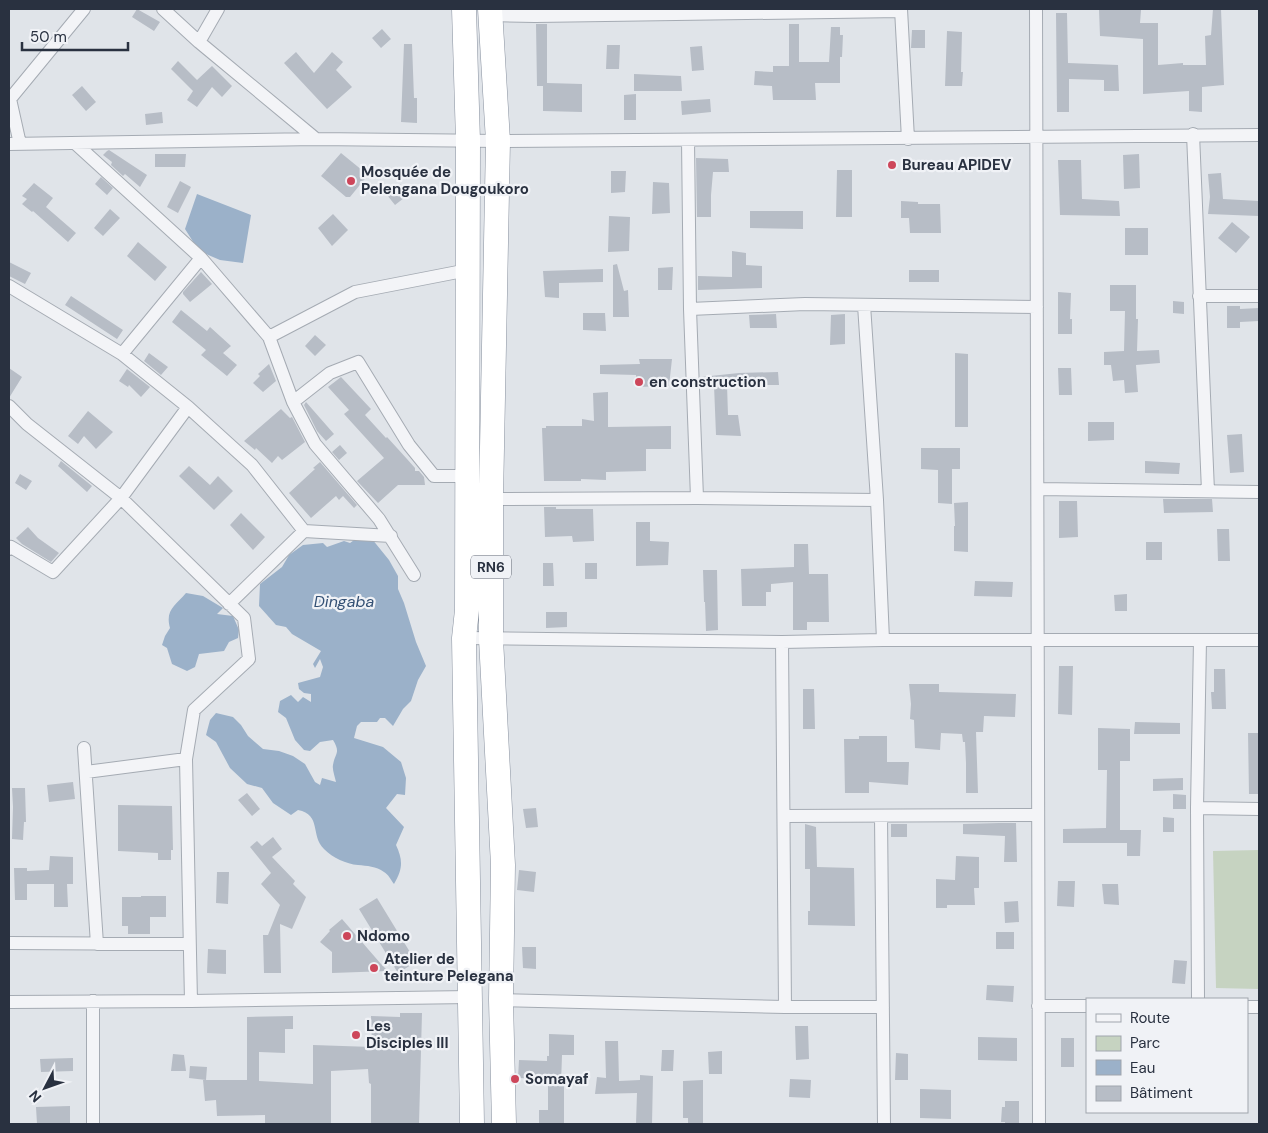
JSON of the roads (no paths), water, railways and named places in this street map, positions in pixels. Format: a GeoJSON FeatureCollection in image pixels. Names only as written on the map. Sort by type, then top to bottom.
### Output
{"type":"FeatureCollection","features":[{"type":"Feature","properties":{"kind":"highway","name":"RN6"},"geometry":{"type":"LineString","coordinates":[[464,9],[468,141],[467,610],[464,638],[472,1124]]}},
{"type":"Feature","properties":{"kind":"highway","name":"RN6"},"geometry":{"type":"LineString","coordinates":[[490,12],[498,142],[491,499],[491,639],[503,865],[501,1000],[504,1124]]}},
{"type":"Feature","properties":{"kind":"street"},"geometry":{"type":"LineString","coordinates":[[84,9],[10,99],[15,144],[316,139],[498,142],[1037,138],[1193,134],[1259,135]]}},
{"type":"Feature","properties":{"kind":"street"},"geometry":{"type":"LineString","coordinates":[[163,9],[199,42],[316,139]]}},
{"type":"Feature","properties":{"kind":"street"},"geometry":{"type":"LineString","coordinates":[[199,42],[218,9]]}},
{"type":"Feature","properties":{"kind":"street"},"geometry":{"type":"LineString","coordinates":[[1036,9],[1039,1124]]}},
{"type":"Feature","properties":{"kind":"street"},"geometry":{"type":"LineString","coordinates":[[490,12],[535,16],[693,11],[901,10],[908,139]]}},
{"type":"Feature","properties":{"kind":"street"},"geometry":{"type":"LineString","coordinates":[[1193,134],[1208,492]]}},
{"type":"Feature","properties":{"kind":"street"},"geometry":{"type":"LineString","coordinates":[[688,140],[690,309],[697,498]]}},
{"type":"Feature","properties":{"kind":"street"},"geometry":{"type":"LineString","coordinates":[[76,144],[201,258],[269,337],[293,402],[315,444],[379,519],[414,575]]}},
{"type":"Feature","properties":{"kind":"street"},"geometry":{"type":"LineString","coordinates":[[122,354],[201,258]]}},
{"type":"Feature","properties":{"kind":"street"},"geometry":{"type":"LineString","coordinates":[[269,337],[355,292],[468,270]]}},
{"type":"Feature","properties":{"kind":"street"},"geometry":{"type":"LineString","coordinates":[[9,286],[122,354],[188,407],[252,465],[304,531]]}},
{"type":"Feature","properties":{"kind":"street"},"geometry":{"type":"LineString","coordinates":[[1199,296],[1259,296]]}},
{"type":"Feature","properties":{"kind":"street"},"geometry":{"type":"LineString","coordinates":[[690,309],[805,304],[1037,307]]}},
{"type":"Feature","properties":{"kind":"street"},"geometry":{"type":"LineString","coordinates":[[864,305],[877,500],[883,640]]}},
{"type":"Feature","properties":{"kind":"street"},"geometry":{"type":"LineString","coordinates":[[293,402],[330,373],[358,362],[409,445],[434,476],[466,476]]}},
{"type":"Feature","properties":{"kind":"street"},"geometry":{"type":"LineString","coordinates":[[9,406],[27,424],[121,498],[244,618],[249,659],[194,710],[186,759],[191,1001]]}},
{"type":"Feature","properties":{"kind":"street"},"geometry":{"type":"LineString","coordinates":[[9,549],[11,547],[53,572],[121,498],[188,407]]}},
{"type":"Feature","properties":{"kind":"street"},"geometry":{"type":"LineString","coordinates":[[1038,489],[1259,492]]}},
{"type":"Feature","properties":{"kind":"street"},"geometry":{"type":"LineString","coordinates":[[491,499],[697,498],[877,500]]}},
{"type":"Feature","properties":{"kind":"street"},"geometry":{"type":"LineString","coordinates":[[229,604],[304,531],[391,536]]}},
{"type":"Feature","properties":{"kind":"street"},"geometry":{"type":"LineString","coordinates":[[464,638],[782,642],[883,640],[1259,640]]}},
{"type":"Feature","properties":{"kind":"street"},"geometry":{"type":"LineString","coordinates":[[1198,998],[1197,808],[1200,640]]}},
{"type":"Feature","properties":{"kind":"street"},"geometry":{"type":"LineString","coordinates":[[782,642],[785,1007]]}},
{"type":"Feature","properties":{"kind":"street"},"geometry":{"type":"LineString","coordinates":[[84,748],[97,944]]}},
{"type":"Feature","properties":{"kind":"street"},"geometry":{"type":"LineString","coordinates":[[86,772],[186,759]]}},
{"type":"Feature","properties":{"kind":"street"},"geometry":{"type":"LineString","coordinates":[[1197,808],[1259,809]]}},
{"type":"Feature","properties":{"kind":"street"},"geometry":{"type":"LineString","coordinates":[[784,816],[1038,815]]}},
{"type":"Feature","properties":{"kind":"street"},"geometry":{"type":"LineString","coordinates":[[881,816],[884,1124]]}},
{"type":"Feature","properties":{"kind":"street"},"geometry":{"type":"LineString","coordinates":[[9,943],[189,944]]}},
{"type":"Feature","properties":{"kind":"street"},"geometry":{"type":"LineString","coordinates":[[9,1002],[470,997]]}},
{"type":"Feature","properties":{"kind":"street"},"geometry":{"type":"LineString","coordinates":[[501,1000],[785,1007],[883,1007]]}},
{"type":"Feature","properties":{"kind":"street"},"geometry":{"type":"LineString","coordinates":[[93,1001],[93,1124]]}},
{"type":"Feature","properties":{"kind":"street"},"geometry":{"type":"LineString","coordinates":[[1038,1006],[1086,1006]]}},
{"type":"Feature","properties":{"kind":"water"},"geometry":{"type":"Polygon","coordinates":[[[197,194],[251,215],[243,263],[220,260],[199,251],[185,229],[197,194]]]}},
{"type":"Feature","properties":{"kind":"water","name":"Dingaba"},"geometry":{"type":"Polygon","coordinates":[[[357,538],[372,539],[389,560],[398,576],[398,589],[426,666],[418,680],[411,701],[403,709],[393,726],[385,718],[380,718],[377,722],[361,722],[357,726],[354,738],[383,747],[401,762],[406,778],[405,795],[397,794],[386,808],[404,827],[396,845],[401,864],[394,884],[387,874],[381,870],[344,862],[324,849],[317,838],[310,816],[298,810],[291,815],[273,803],[262,788],[247,784],[230,768],[216,742],[206,735],[210,720],[216,713],[233,717],[248,736],[263,749],[279,751],[293,756],[305,764],[315,782],[320,785],[322,778],[336,782],[333,767],[337,750],[333,740],[320,742],[310,751],[304,750],[295,740],[286,718],[278,712],[280,701],[291,695],[298,702],[303,697],[311,702],[311,694],[304,693],[299,689],[298,683],[320,677],[323,667],[320,659],[315,668],[313,664],[321,651],[292,634],[286,627],[276,625],[259,606],[260,584],[282,567],[289,555],[303,545],[323,543],[327,547],[344,541],[350,543],[357,538]]]}},
{"type":"Feature","properties":{"kind":"water"},"geometry":{"type":"Polygon","coordinates":[[[186,593],[203,596],[223,608],[217,614],[233,616],[239,630],[238,638],[229,642],[224,651],[199,654],[195,667],[187,671],[172,664],[167,648],[162,645],[170,628],[170,612],[186,593]]]}},
{"type":"Feature","properties":{"kind":"place","name":"Bureau APIDEV"},"geometry":{"type":"Point","coordinates":[892,165]}},
{"type":"Feature","properties":{"kind":"place","name":"Mosquée de Pelengana Dougoukoro"},"geometry":{"type":"Point","coordinates":[351,181]}},
{"type":"Feature","properties":{"kind":"place","name":"en construction"},"geometry":{"type":"Point","coordinates":[639,382]}},
{"type":"Feature","properties":{"kind":"place","name":"Ndomo"},"geometry":{"type":"Point","coordinates":[347,936]}},
{"type":"Feature","properties":{"kind":"place","name":"Atelier de teinture Pelegana"},"geometry":{"type":"Point","coordinates":[374,968]}},
{"type":"Feature","properties":{"kind":"place","name":"Les Disciples III"},"geometry":{"type":"Point","coordinates":[356,1035]}},
{"type":"Feature","properties":{"kind":"place","name":"Somayaf"},"geometry":{"type":"Point","coordinates":[515,1079]}}]}
